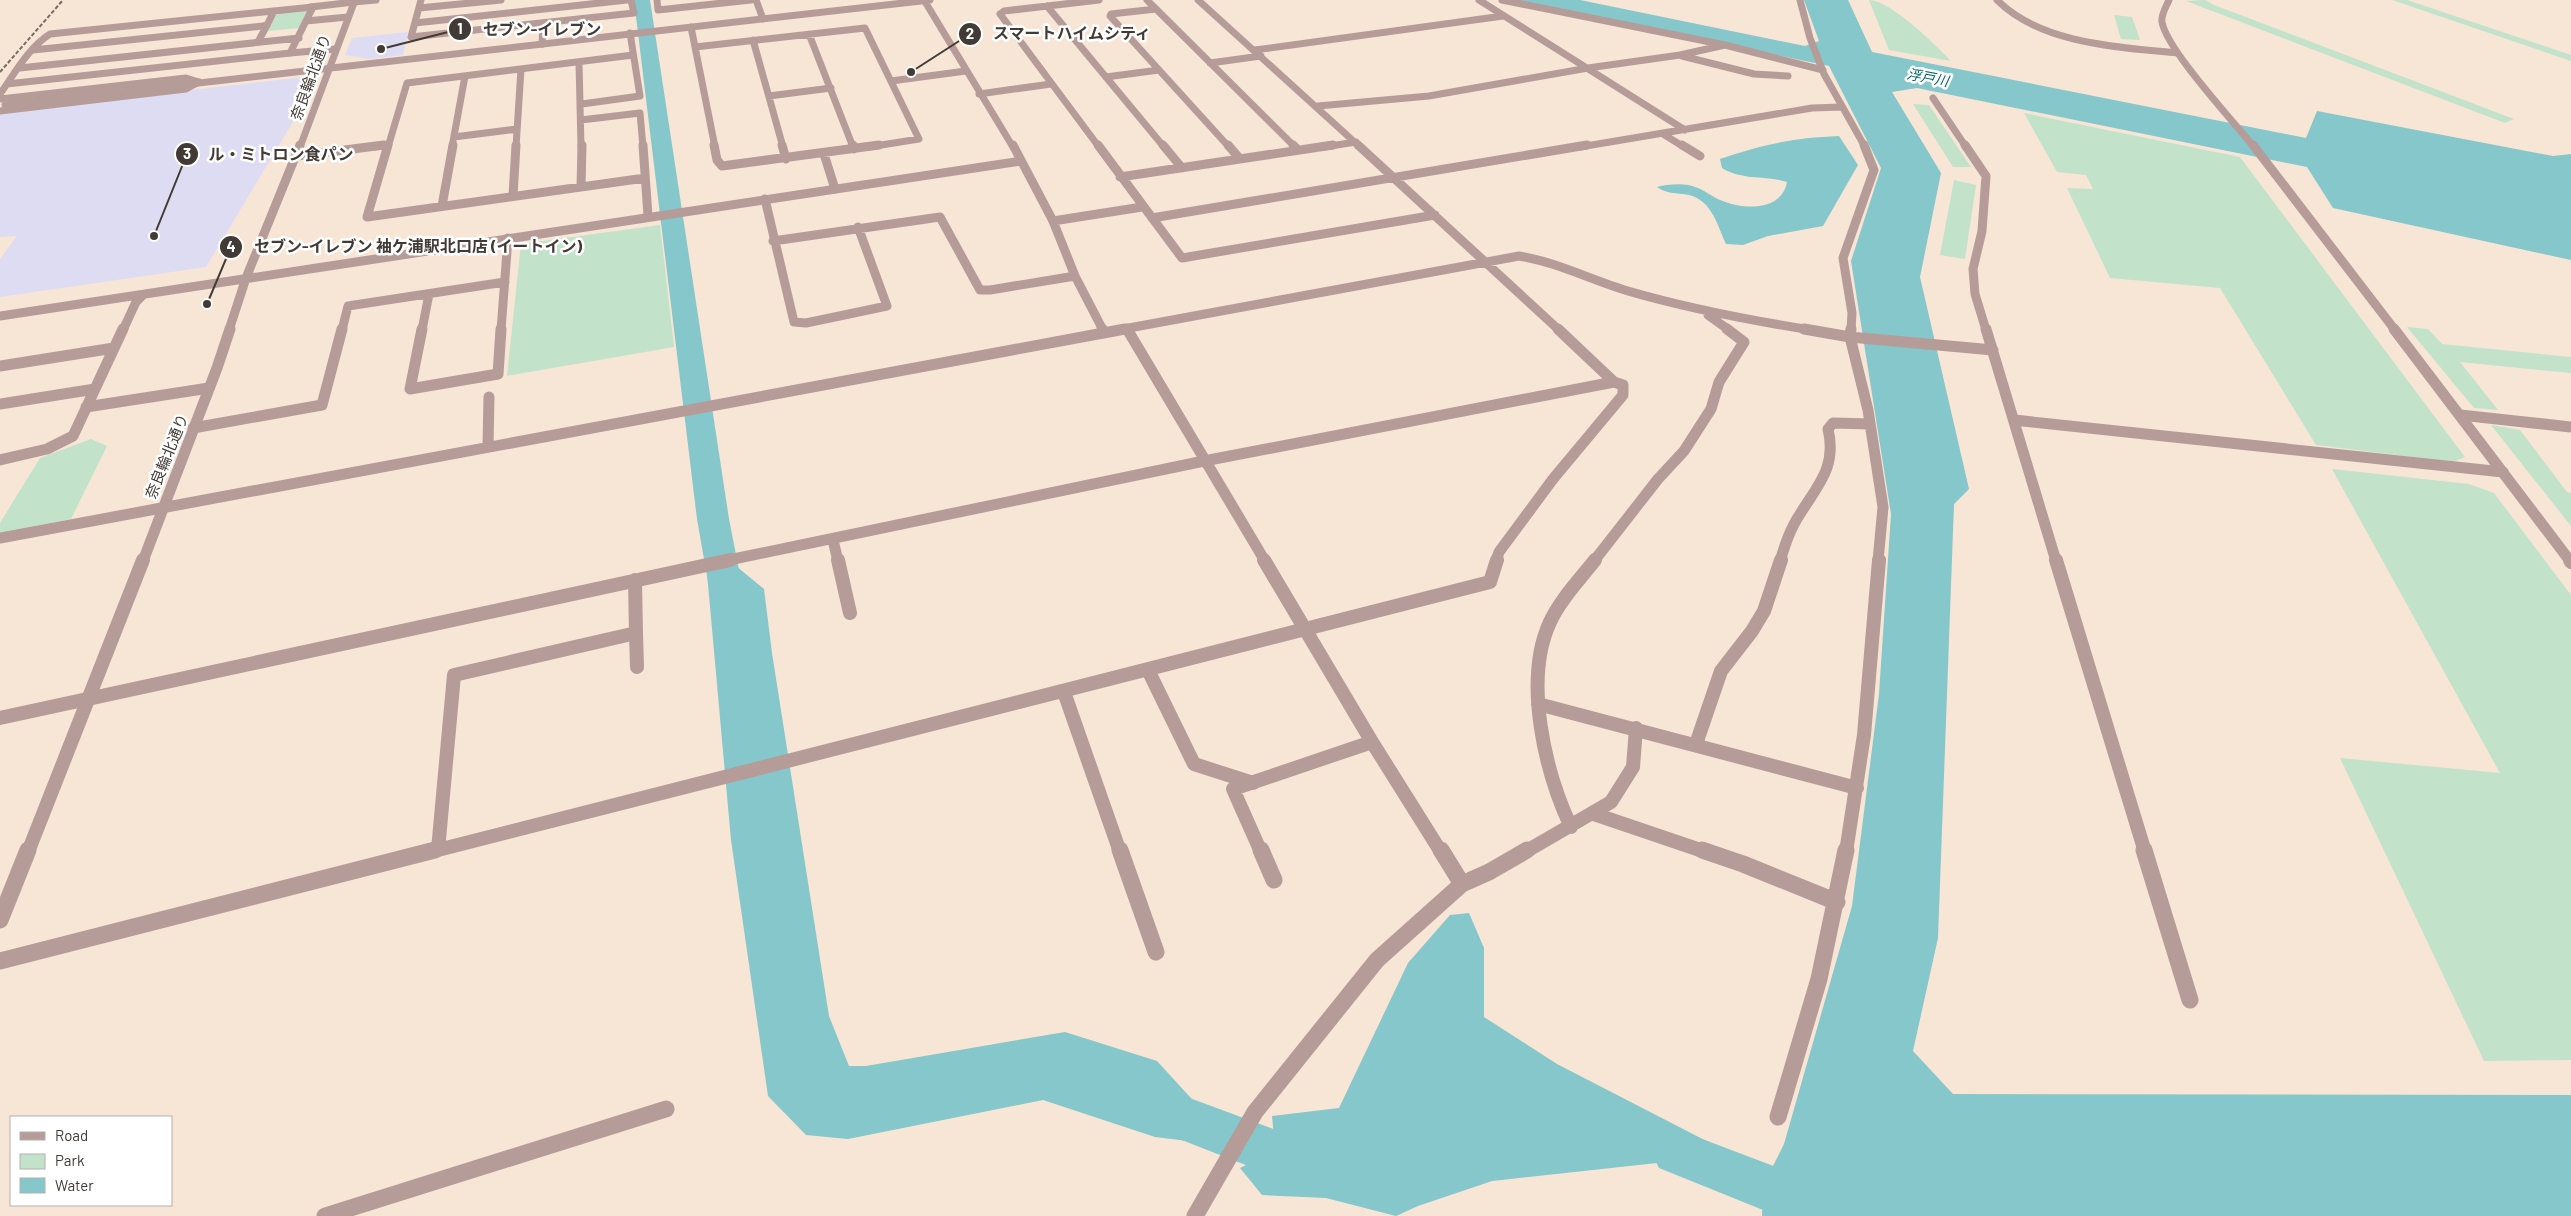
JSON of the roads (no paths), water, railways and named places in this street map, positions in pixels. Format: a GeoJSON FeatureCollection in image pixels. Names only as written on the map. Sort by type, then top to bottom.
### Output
{"type":"FeatureCollection","features":[{"type":"Feature","properties":{"kind":"street"},"geometry":{"type":"LineString","coordinates":[[0,94],[34,50],[50,34],[376,0]]}},
{"type":"Feature","properties":{"kind":"street"},"geometry":{"type":"LineString","coordinates":[[421,0],[412,37],[634,13],[631,0]]}},
{"type":"Feature","properties":{"kind":"street"},"geometry":{"type":"LineString","coordinates":[[419,8],[501,0]]}},
{"type":"Feature","properties":{"kind":"street"},"geometry":{"type":"LineString","coordinates":[[415,23],[627,0]]}},
{"type":"Feature","properties":{"kind":"street"},"geometry":{"type":"LineString","coordinates":[[656,0],[658,10],[751,0]]}},
{"type":"Feature","properties":{"kind":"street"},"geometry":{"type":"LineString","coordinates":[[756,0],[763,18]]}},
{"type":"Feature","properties":{"kind":"street"},"geometry":{"type":"LineString","coordinates":[[924,0],[1021,161],[1053,220],[1075,276],[1104,333]]}},
{"type":"Feature","properties":{"kind":"street"},"geometry":{"type":"LineString","coordinates":[[3,102],[329,68],[930,0]]}},
{"type":"Feature","properties":{"kind":"street"},"geometry":{"type":"LineString","coordinates":[[1097,0],[1004,11],[1000,14],[1142,207],[1182,258],[1435,214]]}},
{"type":"Feature","properties":{"kind":"street"},"geometry":{"type":"LineString","coordinates":[[1147,0],[1298,150]]}},
{"type":"Feature","properties":{"kind":"street"},"geometry":{"type":"LineString","coordinates":[[1199,1],[1210,0]]}},
{"type":"Feature","properties":{"kind":"street"},"geometry":{"type":"LineString","coordinates":[[1479,0],[1685,130]]}},
{"type":"Feature","properties":{"kind":"street"},"geometry":{"type":"LineString","coordinates":[[1502,0],[1725,45],[1823,70]]}},
{"type":"Feature","properties":{"kind":"street"},"geometry":{"type":"LineString","coordinates":[[1778,1117],[1820,979],[1837,902],[1858,788],[1883,507],[1870,424],[1850,337],[1852,313],[1843,258],[1874,170],[1869,156],[1842,108],[1811,44],[1800,0]]}},
{"type":"Feature","properties":{"kind":"street"},"geometry":{"type":"LineString","coordinates":[[1997,0],[2005,10],[2015,16],[2059,33],[2121,47],[2178,53]]}},
{"type":"Feature","properties":{"kind":"street"},"geometry":{"type":"LineString","coordinates":[[2170,0],[2162,15],[2162,23],[2178,53],[2267,163],[2569,558]]}},
{"type":"Feature","properties":{"kind":"street","name":"奈良輪北通り"},"geometry":{"type":"LineString","coordinates":[[0,920],[90,699],[161,509],[209,388],[246,278],[296,156],[355,1]]}},
{"type":"Feature","properties":{"kind":"street"},"geometry":{"type":"LineString","coordinates":[[0,961],[1064,692],[1490,582],[1499,552],[1553,479],[1623,395],[1623,385],[1614,382],[1318,106],[1199,1]]}},
{"type":"Feature","properties":{"kind":"street"},"geometry":{"type":"LineString","coordinates":[[1047,6],[1182,168]]}},
{"type":"Feature","properties":{"kind":"street"},"geometry":{"type":"LineString","coordinates":[[290,53],[311,7]]}},
{"type":"Feature","properties":{"kind":"street"},"geometry":{"type":"LineString","coordinates":[[1156,9],[1111,14],[1110,16],[1240,159]]}},
{"type":"Feature","properties":{"kind":"street"},"geometry":{"type":"LineString","coordinates":[[258,42],[274,10]]}},
{"type":"Feature","properties":{"kind":"street"},"geometry":{"type":"LineString","coordinates":[[1210,63],[1258,53],[1503,16]]}},
{"type":"Feature","properties":{"kind":"street"},"geometry":{"type":"LineString","coordinates":[[306,21],[348,17]]}},
{"type":"Feature","properties":{"kind":"street"},"geometry":{"type":"LineString","coordinates":[[542,44],[543,23]]}},
{"type":"Feature","properties":{"kind":"street"},"geometry":{"type":"LineString","coordinates":[[34,50],[267,25]]}},
{"type":"Feature","properties":{"kind":"street"},"geometry":{"type":"LineString","coordinates":[[691,26],[695,47],[717,160],[722,166],[854,150],[919,139],[865,28],[695,47]]}},
{"type":"Feature","properties":{"kind":"street"},"geometry":{"type":"LineString","coordinates":[[582,104],[640,96],[630,33]]}},
{"type":"Feature","properties":{"kind":"street"},"geometry":{"type":"LineString","coordinates":[[809,34],[854,150]]}},
{"type":"Feature","properties":{"kind":"street"},"geometry":{"type":"LineString","coordinates":[[20,68],[298,38]]}},
{"type":"Feature","properties":{"kind":"street"},"geometry":{"type":"LineString","coordinates":[[753,40],[786,159]]}},
{"type":"Feature","properties":{"kind":"street"},"geometry":{"type":"LineString","coordinates":[[1318,106],[1429,96],[1588,68],[1680,55],[1725,45]]}},
{"type":"Feature","properties":{"kind":"street"},"geometry":{"type":"LineString","coordinates":[[7,84],[336,49]]}},
{"type":"Feature","properties":{"kind":"street"},"geometry":{"type":"LineString","coordinates":[[633,55],[407,83],[367,217],[645,178]]}},
{"type":"Feature","properties":{"kind":"street"},"geometry":{"type":"LineString","coordinates":[[1680,55],[1754,74],[1788,76]]}},
{"type":"Feature","properties":{"kind":"street"},"geometry":{"type":"LineString","coordinates":[[579,62],[582,104],[581,187]]}},
{"type":"Feature","properties":{"kind":"street"},"geometry":{"type":"LineString","coordinates":[[146,83],[156,68]]}},
{"type":"Feature","properties":{"kind":"street"},"geometry":{"type":"LineString","coordinates":[[513,196],[521,69]]}},
{"type":"Feature","properties":{"kind":"street"},"geometry":{"type":"LineString","coordinates":[[1106,77],[1159,70]]}},
{"type":"Feature","properties":{"kind":"street"},"geometry":{"type":"LineString","coordinates":[[891,81],[966,71]]}},
{"type":"Feature","properties":{"kind":"street"},"geometry":{"type":"LineString","coordinates":[[442,206],[465,76]]}},
{"type":"Feature","properties":{"kind":"street"},"geometry":{"type":"LineString","coordinates":[[3,102],[186,78],[193,78],[199,82]]}},
{"type":"Feature","properties":{"kind":"street"},"geometry":{"type":"LineString","coordinates":[[0,111],[186,89],[199,82]]}},
{"type":"Feature","properties":{"kind":"street"},"geometry":{"type":"LineString","coordinates":[[979,94],[1051,84]]}},
{"type":"Feature","properties":{"kind":"street"},"geometry":{"type":"LineString","coordinates":[[769,96],[831,88]]}},
{"type":"Feature","properties":{"kind":"street"},"geometry":{"type":"LineString","coordinates":[[1933,98],[1986,176],[1987,186],[1982,231],[1973,269],[1975,294],[2190,1000]]}},
{"type":"Feature","properties":{"kind":"street"},"geometry":{"type":"LineString","coordinates":[[1152,218],[1812,108],[1842,108]]}},
{"type":"Feature","properties":{"kind":"street"},"geometry":{"type":"LineString","coordinates":[[581,120],[640,113],[648,216]]}},
{"type":"Feature","properties":{"kind":"street"},"geometry":{"type":"LineString","coordinates":[[454,137],[517,129]]}},
{"type":"Feature","properties":{"kind":"street"},"geometry":{"type":"LineString","coordinates":[[1663,134],[1700,156]]}},
{"type":"Feature","properties":{"kind":"street"},"geometry":{"type":"LineString","coordinates":[[1120,177],[1356,142]]}},
{"type":"Feature","properties":{"kind":"street"},"geometry":{"type":"LineString","coordinates":[[296,156],[388,145]]}},
{"type":"Feature","properties":{"kind":"street"},"geometry":{"type":"LineString","coordinates":[[824,154],[835,189]]}},
{"type":"Feature","properties":{"kind":"street"},"geometry":{"type":"LineString","coordinates":[[0,316],[142,296],[246,278],[648,216],[1021,161]]}},
{"type":"Feature","properties":{"kind":"street"},"geometry":{"type":"LineString","coordinates":[[765,199],[794,322],[806,324],[887,306],[858,227]]}},
{"type":"Feature","properties":{"kind":"street"},"geometry":{"type":"LineString","coordinates":[[1053,220],[1142,207]]}},
{"type":"Feature","properties":{"kind":"street"},"geometry":{"type":"LineString","coordinates":[[774,241],[932,216],[940,217],[980,290],[1075,276]]}},
{"type":"Feature","properties":{"kind":"street"},"geometry":{"type":"LineString","coordinates":[[429,294],[410,389],[498,374],[508,238]]}},
{"type":"Feature","properties":{"kind":"street"},"geometry":{"type":"LineString","coordinates":[[0,538],[1518,256],[1543,260],[1626,290],[1704,312],[1850,337],[1993,350]]}},
{"type":"Feature","properties":{"kind":"street"},"geometry":{"type":"LineString","coordinates":[[0,308],[218,278],[246,278]]}},
{"type":"Feature","properties":{"kind":"street"},"geometry":{"type":"LineString","coordinates":[[193,428],[322,405],[348,306],[504,282]]}},
{"type":"Feature","properties":{"kind":"street"},"geometry":{"type":"LineString","coordinates":[[0,460],[39,453],[59,446],[73,436],[136,302],[142,296]]}},
{"type":"Feature","properties":{"kind":"street"},"geometry":{"type":"LineString","coordinates":[[1570,827],[1562,812],[1553,784],[1538,704],[1543,647],[1550,622],[1568,595],[1658,478],[1688,446],[1711,409],[1719,382],[1744,342],[1704,312]]}},
{"type":"Feature","properties":{"kind":"street"},"geometry":{"type":"LineString","coordinates":[[1127,329],[1372,742],[1462,884]]}},
{"type":"Feature","properties":{"kind":"street"},"geometry":{"type":"LineString","coordinates":[[0,366],[114,348]]}},
{"type":"Feature","properties":{"kind":"street"},"geometry":{"type":"LineString","coordinates":[[0,718],[636,580],[833,540],[1204,460],[1614,382]]}},
{"type":"Feature","properties":{"kind":"street"},"geometry":{"type":"LineString","coordinates":[[86,407],[209,388]]}},
{"type":"Feature","properties":{"kind":"street"},"geometry":{"type":"LineString","coordinates":[[0,404],[95,389]]}},
{"type":"Feature","properties":{"kind":"street"},"geometry":{"type":"LineString","coordinates":[[488,446],[489,397]]}},
{"type":"Feature","properties":{"kind":"street"},"geometry":{"type":"LineString","coordinates":[[2460,415],[2571,427]]}},
{"type":"Feature","properties":{"kind":"street"},"geometry":{"type":"LineString","coordinates":[[2014,420],[2503,472]]}},
{"type":"Feature","properties":{"kind":"street"},"geometry":{"type":"LineString","coordinates":[[1696,744],[1721,671],[1752,631],[1764,611],[1788,538],[1799,515],[1820,486],[1826,473],[1831,441],[1828,429],[1834,423],[1870,424]]}},
{"type":"Feature","properties":{"kind":"street"},"geometry":{"type":"LineString","coordinates":[[833,540],[850,613]]}},
{"type":"Feature","properties":{"kind":"street"},"geometry":{"type":"LineString","coordinates":[[636,580],[638,667]]}},
{"type":"Feature","properties":{"kind":"street"},"geometry":{"type":"LineString","coordinates":[[438,850],[454,675],[636,633]]}},
{"type":"Feature","properties":{"kind":"street"},"geometry":{"type":"LineString","coordinates":[[1148,670],[1194,764],[1254,783]]}},
{"type":"Feature","properties":{"kind":"street"},"geometry":{"type":"LineString","coordinates":[[1064,692],[1156,952]]}},
{"type":"Feature","properties":{"kind":"street"},"geometry":{"type":"LineString","coordinates":[[1538,704],[1636,728],[1858,788]]}},
{"type":"Feature","properties":{"kind":"street"},"geometry":{"type":"LineString","coordinates":[[1195,1216],[1255,1112],[1377,960],[1462,884],[1594,814],[1611,802],[1633,767],[1636,728]]}},
{"type":"Feature","properties":{"kind":"street"},"geometry":{"type":"LineString","coordinates":[[1274,880],[1233,790],[1372,742]]}},
{"type":"Feature","properties":{"kind":"street"},"geometry":{"type":"LineString","coordinates":[[1594,814],[1743,864],[1837,902]]}},
{"type":"Feature","properties":{"kind":"street"},"geometry":{"type":"LineString","coordinates":[[325,1216],[666,1109]]}},
{"type":"Feature","properties":{"kind":"water","name":"浮戸川"},"geometry":{"type":"Polygon","coordinates":[[[1516,0],[1580,0],[1805,46],[1819,41],[1804,0],[1848,0],[1872,52],[2306,138],[2317,111],[2553,156],[2571,154],[2571,260],[2333,208],[2307,167],[1917,88],[1892,92],[1941,173],[1920,277],[1969,489],[1954,504],[1938,938],[1913,1051],[1953,1094],[2571,1095],[2571,1216],[1762,1216],[1763,1186],[1784,1144],[1852,906],[1879,694],[1891,514],[1851,261],[1881,168],[1829,66],[1516,0]]]}},
{"type":"Feature","properties":{"kind":"water"},"geometry":{"type":"Polygon","coordinates":[[[1839,136],[1858,165],[1823,226],[1768,236],[1743,245],[1726,244],[1711,212],[1700,200],[1692,196],[1666,192],[1657,187],[1686,185],[1699,188],[1719,200],[1732,204],[1751,207],[1761,206],[1778,198],[1784,192],[1787,182],[1738,175],[1722,168],[1720,159],[1751,149],[1779,143],[1807,138],[1839,136]]]}},
{"type":"Feature","properties":{"kind":"water"},"geometry":{"type":"Polygon","coordinates":[[[736,566],[764,589],[772,653],[829,1016],[849,1066],[866,1066],[1065,1032],[1157,1061],[1200,1108],[1211,1129],[1204,1143],[1155,1137],[1043,1100],[848,1139],[806,1135],[768,1096],[731,840],[707,573],[736,566]]]}},
{"type":"Feature","properties":{"kind":"water"},"geometry":{"type":"Polygon","coordinates":[[[1469,913],[1484,948],[1484,1017],[1557,1064],[1718,1147],[1718,1168],[1657,1163],[1492,1181],[1418,1206],[1396,1216],[1326,1198],[1262,1195],[1240,1168],[1271,1153],[1274,1137],[1272,1116],[1339,1108],[1408,963],[1450,915],[1469,913]]]}},
{"type":"Feature","properties":{"kind":"waterway"},"geometry":{"type":"LineString","coordinates":[[642,0],[713,519],[731,616]]}},
{"type":"Feature","properties":{"kind":"waterway"},"geometry":{"type":"LineString","coordinates":[[1168,1112],[1315,1168]]}},
{"type":"Feature","properties":{"kind":"waterway"},"geometry":{"type":"LineString","coordinates":[[1676,1152],[1763,1186]]}},
{"type":"Feature","properties":{"kind":"railway"},"geometry":{"type":"LineString","coordinates":[[0,72],[63,0]]}},
{"type":"Feature","properties":{"kind":"place","name":"セブン-イレブン"},"geometry":{"type":"Point","coordinates":[381,49]}},
{"type":"Feature","properties":{"kind":"place","name":"スマートハイムシティ"},"geometry":{"type":"Point","coordinates":[911,72]}},
{"type":"Feature","properties":{"kind":"place","name":"ル・ミトロン食パン"},"geometry":{"type":"Point","coordinates":[154,236]}},
{"type":"Feature","properties":{"kind":"place","name":"セブン-イレブン 袖ケ浦駅北口店 (イートイン)"},"geometry":{"type":"Point","coordinates":[207,304]}}]}
